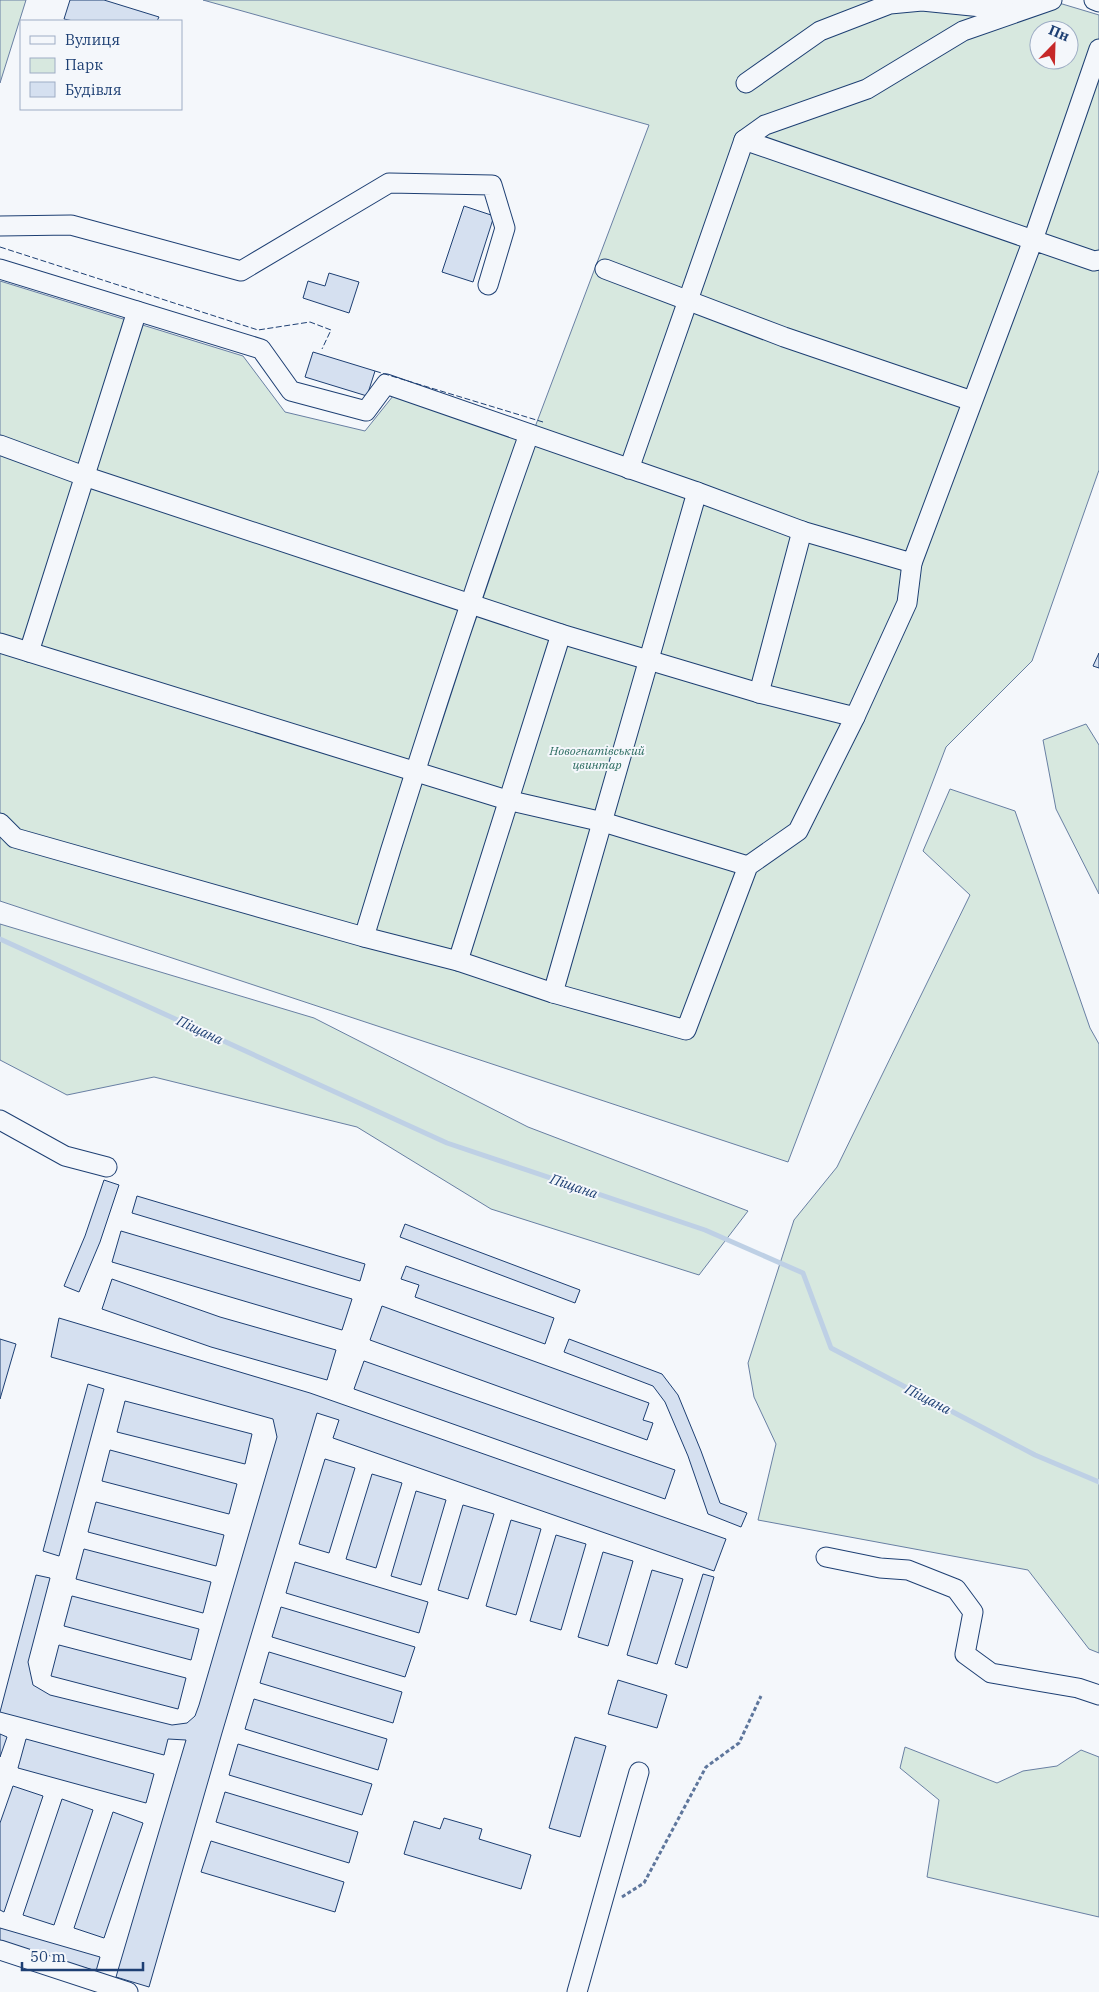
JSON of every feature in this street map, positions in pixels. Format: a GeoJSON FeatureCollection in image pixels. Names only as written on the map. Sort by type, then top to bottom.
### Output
{"type":"FeatureCollection","features":[{"type":"Feature","properties":{"kind":"street"},"geometry":{"type":"LineString","coordinates":[[746,83],[820,31],[890,4],[922,1],[1002,9],[1041,0]]}},
{"type":"Feature","properties":{"kind":"street"},"geometry":{"type":"LineString","coordinates":[[629,469],[744,140],[765,125],[867,89],[963,31],[1052,0]]}},
{"type":"Feature","properties":{"kind":"street"},"geometry":{"type":"LineString","coordinates":[[1094,0],[1099,2]]}},
{"type":"Feature","properties":{"kind":"street"},"geometry":{"type":"LineString","coordinates":[[0,823],[15,838],[364,937],[458,961],[553,993],[686,1030],[748,866],[798,831],[855,717],[907,603],[912,563],[1033,240],[1099,49]]}},
{"type":"Feature","properties":{"kind":"street"},"geometry":{"type":"LineString","coordinates":[[744,140],[1094,261],[1099,260]]}},
{"type":"Feature","properties":{"kind":"street"},"geometry":{"type":"LineString","coordinates":[[0,226],[71,225],[241,271],[389,184],[492,185],[504,228],[488,285]]}},
{"type":"Feature","properties":{"kind":"street"},"geometry":{"type":"LineString","coordinates":[[0,269],[261,349],[291,391],[366,411],[386,384],[697,492],[802,531],[912,563]]}},
{"type":"Feature","properties":{"kind":"street"},"geometry":{"type":"LineString","coordinates":[[605,269],[687,302],[784,337],[972,401]]}},
{"type":"Feature","properties":{"kind":"street"},"geometry":{"type":"LineString","coordinates":[[29,652],[137,311]]}},
{"type":"Feature","properties":{"kind":"street"},"geometry":{"type":"LineString","coordinates":[[364,937],[414,771],[529,434]]}},
{"type":"Feature","properties":{"kind":"street"},"geometry":{"type":"LineString","coordinates":[[0,445],[84,476],[561,634],[648,658],[759,693],[855,717]]}},
{"type":"Feature","properties":{"kind":"street"},"geometry":{"type":"LineString","coordinates":[[553,993],[697,492]]}},
{"type":"Feature","properties":{"kind":"street"},"geometry":{"type":"LineString","coordinates":[[759,693],[802,531]]}},
{"type":"Feature","properties":{"kind":"street"},"geometry":{"type":"LineString","coordinates":[[458,961],[561,634]]}},
{"type":"Feature","properties":{"kind":"street"},"geometry":{"type":"LineString","coordinates":[[0,643],[508,800],[603,822],[748,866]]}},
{"type":"Feature","properties":{"kind":"street"},"geometry":{"type":"LineString","coordinates":[[0,1120],[65,1156],[107,1167]]}},
{"type":"Feature","properties":{"kind":"street"},"geometry":{"type":"LineString","coordinates":[[826,1557],[880,1568],[908,1570],[956,1589],[973,1612],[965,1654],[991,1672],[1078,1688],[1099,1695]]}},
{"type":"Feature","properties":{"kind":"street"},"geometry":{"type":"LineString","coordinates":[[577,1992],[639,1772]]}},
{"type":"Feature","properties":{"kind":"street"},"geometry":{"type":"LineString","coordinates":[[0,1950],[128,1992]]}},
{"type":"Feature","properties":{"kind":"path"},"geometry":{"type":"LineString","coordinates":[[600,1910],[644,1883],[706,1767],[739,1743],[761,1696]]}},
{"type":"Feature","properties":{"kind":"green space"},"geometry":{"type":"Polygon","coordinates":[[[0,0],[26,0],[0,83],[0,0]]]}},
{"type":"Feature","properties":{"kind":"green space","name":"Новогнатівський цвинтар"},"geometry":{"type":"Polygon","coordinates":[[[203,0],[1049,0],[1099,15],[1099,470],[1032,661],[946,747],[788,1162],[0,901],[0,281],[243,356],[285,412],[365,431],[393,396],[529,443],[649,125],[203,0]]]}},
{"type":"Feature","properties":{"kind":"green space"},"geometry":{"type":"Polygon","coordinates":[[[1086,724],[1099,745],[1099,894],[1056,809],[1043,740],[1086,724]]]}},
{"type":"Feature","properties":{"kind":"green space"},"geometry":{"type":"Polygon","coordinates":[[[950,789],[1015,811],[1090,1028],[1099,1044],[1099,1653],[1089,1649],[1028,1570],[758,1520],[776,1444],[754,1397],[748,1363],[794,1220],[837,1167],[970,895],[923,851],[950,789]]]}},
{"type":"Feature","properties":{"kind":"green space"},"geometry":{"type":"Polygon","coordinates":[[[0,924],[314,1018],[528,1127],[748,1211],[699,1275],[491,1209],[357,1127],[154,1077],[67,1095],[0,1060],[0,924]]]}},
{"type":"Feature","properties":{"kind":"green space"},"geometry":{"type":"Polygon","coordinates":[[[905,1747],[997,1783],[1023,1771],[1057,1766],[1081,1750],[1099,1757],[1099,1917],[927,1877],[939,1800],[900,1768],[905,1747]]]}},
{"type":"Feature","properties":{"kind":"building"},"geometry":{"type":"Polygon","coordinates":[[[70,0],[104,0],[159,17],[158,20],[64,19],[70,0]]]}},
{"type":"Feature","properties":{"kind":"building"},"geometry":{"type":"Polygon","coordinates":[[[464,206],[494,216],[473,282],[442,272],[464,206]]]}},
{"type":"Feature","properties":{"kind":"building"},"geometry":{"type":"Polygon","coordinates":[[[329,273],[359,282],[349,313],[303,298],[308,281],[325,286],[329,273]]]}},
{"type":"Feature","properties":{"kind":"building"},"geometry":{"type":"Polygon","coordinates":[[[313,352],[375,371],[367,396],[305,377],[313,352]]]}},
{"type":"Feature","properties":{"kind":"building"},"geometry":{"type":"Polygon","coordinates":[[[1099,653],[1099,668],[1093,666],[1099,653]]]}},
{"type":"Feature","properties":{"kind":"building"},"geometry":{"type":"Polygon","coordinates":[[[104,1180],[119,1185],[100,1242],[79,1292],[64,1286],[85,1236],[104,1180]]]}},
{"type":"Feature","properties":{"kind":"building"},"geometry":{"type":"Polygon","coordinates":[[[137,1196],[365,1264],[360,1281],[132,1213],[137,1196]]]}},
{"type":"Feature","properties":{"kind":"building"},"geometry":{"type":"Polygon","coordinates":[[[405,1224],[580,1290],[575,1303],[400,1237],[405,1224]]]}},
{"type":"Feature","properties":{"kind":"building"},"geometry":{"type":"Polygon","coordinates":[[[121,1231],[352,1299],[342,1330],[112,1262],[121,1231]]]}},
{"type":"Feature","properties":{"kind":"building"},"geometry":{"type":"Polygon","coordinates":[[[406,1266],[554,1318],[545,1344],[415,1297],[419,1285],[401,1279],[406,1266]]]}},
{"type":"Feature","properties":{"kind":"building"},"geometry":{"type":"Polygon","coordinates":[[[112,1279],[220,1317],[336,1350],[327,1380],[211,1347],[102,1309],[112,1279]]]}},
{"type":"Feature","properties":{"kind":"building"},"geometry":{"type":"Polygon","coordinates":[[[382,1306],[649,1403],[643,1420],[653,1423],[647,1440],[370,1340],[382,1306]]]}},
{"type":"Feature","properties":{"kind":"building"},"geometry":{"type":"Polygon","coordinates":[[[59,1318],[310,1393],[726,1539],[714,1571],[333,1438],[339,1420],[317,1413],[149,1987],[116,1977],[186,1740],[168,1739],[164,1755],[0,1712],[36,1575],[50,1578],[28,1662],[33,1685],[50,1695],[172,1725],[187,1723],[195,1716],[199,1705],[277,1437],[273,1419],[51,1357],[59,1318]]]}},
{"type":"Feature","properties":{"kind":"building"},"geometry":{"type":"Polygon","coordinates":[[[0,1339],[16,1344],[0,1399],[0,1339]]]}},
{"type":"Feature","properties":{"kind":"building"},"geometry":{"type":"Polygon","coordinates":[[[569,1339],[662,1374],[678,1395],[720,1503],[747,1513],[741,1527],[708,1514],[688,1456],[665,1402],[653,1386],[564,1352],[569,1339]]]}},
{"type":"Feature","properties":{"kind":"building"},"geometry":{"type":"Polygon","coordinates":[[[364,1361],[675,1470],[665,1499],[354,1389],[364,1361]]]}},
{"type":"Feature","properties":{"kind":"building"},"geometry":{"type":"Polygon","coordinates":[[[88,1384],[104,1389],[59,1556],[43,1551],[88,1384]]]}},
{"type":"Feature","properties":{"kind":"building"},"geometry":{"type":"Polygon","coordinates":[[[125,1401],[252,1434],[245,1464],[117,1432],[125,1401]]]}},
{"type":"Feature","properties":{"kind":"building"},"geometry":{"type":"Polygon","coordinates":[[[110,1450],[237,1484],[229,1514],[102,1481],[110,1450]]]}},
{"type":"Feature","properties":{"kind":"building"},"geometry":{"type":"Polygon","coordinates":[[[325,1459],[355,1468],[329,1553],[299,1544],[325,1459]]]}},
{"type":"Feature","properties":{"kind":"building"},"geometry":{"type":"Polygon","coordinates":[[[372,1474],[402,1483],[376,1568],[346,1559],[372,1474]]]}},
{"type":"Feature","properties":{"kind":"building"},"geometry":{"type":"Polygon","coordinates":[[[416,1491],[446,1500],[421,1585],[391,1576],[416,1491]]]}},
{"type":"Feature","properties":{"kind":"building"},"geometry":{"type":"Polygon","coordinates":[[[96,1502],[224,1535],[216,1566],[88,1532],[96,1502]]]}},
{"type":"Feature","properties":{"kind":"building"},"geometry":{"type":"Polygon","coordinates":[[[463,1505],[494,1514],[468,1599],[438,1590],[463,1505]]]}},
{"type":"Feature","properties":{"kind":"building"},"geometry":{"type":"Polygon","coordinates":[[[511,1520],[541,1529],[516,1615],[486,1606],[511,1520]]]}},
{"type":"Feature","properties":{"kind":"building"},"geometry":{"type":"Polygon","coordinates":[[[556,1535],[586,1544],[561,1630],[530,1621],[556,1535]]]}},
{"type":"Feature","properties":{"kind":"building"},"geometry":{"type":"Polygon","coordinates":[[[84,1549],[211,1582],[203,1613],[76,1579],[84,1549]]]}},
{"type":"Feature","properties":{"kind":"building"},"geometry":{"type":"Polygon","coordinates":[[[603,1552],[633,1561],[608,1646],[578,1637],[603,1552]]]}},
{"type":"Feature","properties":{"kind":"building"},"geometry":{"type":"Polygon","coordinates":[[[295,1562],[428,1602],[419,1633],[286,1593],[295,1562]]]}},
{"type":"Feature","properties":{"kind":"building"},"geometry":{"type":"Polygon","coordinates":[[[652,1570],[683,1579],[657,1664],[627,1655],[652,1570]]]}},
{"type":"Feature","properties":{"kind":"building"},"geometry":{"type":"Polygon","coordinates":[[[703,1574],[714,1577],[687,1668],[675,1664],[703,1574]]]}},
{"type":"Feature","properties":{"kind":"building"},"geometry":{"type":"Polygon","coordinates":[[[72,1596],[199,1629],[191,1660],[64,1626],[72,1596]]]}},
{"type":"Feature","properties":{"kind":"building"},"geometry":{"type":"Polygon","coordinates":[[[281,1607],[415,1647],[405,1677],[272,1637],[281,1607]]]}},
{"type":"Feature","properties":{"kind":"building"},"geometry":{"type":"Polygon","coordinates":[[[59,1645],[186,1678],[178,1709],[51,1676],[59,1645]]]}},
{"type":"Feature","properties":{"kind":"building"},"geometry":{"type":"Polygon","coordinates":[[[269,1652],[402,1692],[393,1723],[260,1683],[269,1652]]]}},
{"type":"Feature","properties":{"kind":"building"},"geometry":{"type":"Polygon","coordinates":[[[618,1680],[667,1695],[657,1728],[608,1714],[618,1680]]]}},
{"type":"Feature","properties":{"kind":"building"},"geometry":{"type":"Polygon","coordinates":[[[254,1699],[387,1739],[378,1770],[245,1729],[254,1699]]]}},
{"type":"Feature","properties":{"kind":"building"},"geometry":{"type":"Polygon","coordinates":[[[0,1734],[7,1737],[0,1757],[0,1734]]]}},
{"type":"Feature","properties":{"kind":"building"},"geometry":{"type":"Polygon","coordinates":[[[575,1737],[606,1746],[580,1837],[549,1828],[575,1737]]]}},
{"type":"Feature","properties":{"kind":"building"},"geometry":{"type":"Polygon","coordinates":[[[26,1739],[154,1774],[146,1803],[18,1768],[26,1739]]]}},
{"type":"Feature","properties":{"kind":"building"},"geometry":{"type":"Polygon","coordinates":[[[238,1744],[372,1784],[362,1815],[229,1775],[238,1744]]]}},
{"type":"Feature","properties":{"kind":"building"},"geometry":{"type":"Polygon","coordinates":[[[13,1786],[43,1796],[4,1912],[0,1910],[0,1823],[13,1786]]]}},
{"type":"Feature","properties":{"kind":"building"},"geometry":{"type":"Polygon","coordinates":[[[225,1792],[358,1832],[349,1863],[216,1822],[225,1792]]]}},
{"type":"Feature","properties":{"kind":"building"},"geometry":{"type":"Polygon","coordinates":[[[62,1799],[93,1810],[54,1925],[23,1915],[62,1799]]]}},
{"type":"Feature","properties":{"kind":"building"},"geometry":{"type":"Polygon","coordinates":[[[113,1812],[143,1823],[104,1938],[74,1928],[113,1812]]]}},
{"type":"Feature","properties":{"kind":"building"},"geometry":{"type":"Polygon","coordinates":[[[444,1818],[482,1829],[479,1839],[531,1855],[521,1889],[404,1854],[414,1821],[440,1829],[444,1818]]]}},
{"type":"Feature","properties":{"kind":"building"},"geometry":{"type":"Polygon","coordinates":[[[211,1841],[344,1882],[335,1912],[201,1872],[211,1841]]]}},
{"type":"Feature","properties":{"kind":"building"},"geometry":{"type":"Polygon","coordinates":[[[0,1928],[100,1957],[96,1971],[0,1943],[0,1928]]]}},
{"type":"Feature","properties":{"kind":"waterway","name":"Піщана"},"geometry":{"type":"LineString","coordinates":[[0,939],[447,1143],[705,1230],[803,1273],[831,1348],[1035,1455],[1099,1482]]}},
{"type":"Feature","properties":{"kind":"fence"},"geometry":{"type":"LineString","coordinates":[[0,247],[258,330],[310,322],[331,330],[322,349]]}},
{"type":"Feature","properties":{"kind":"fence"},"geometry":{"type":"LineString","coordinates":[[375,371],[543,422]]}}]}
